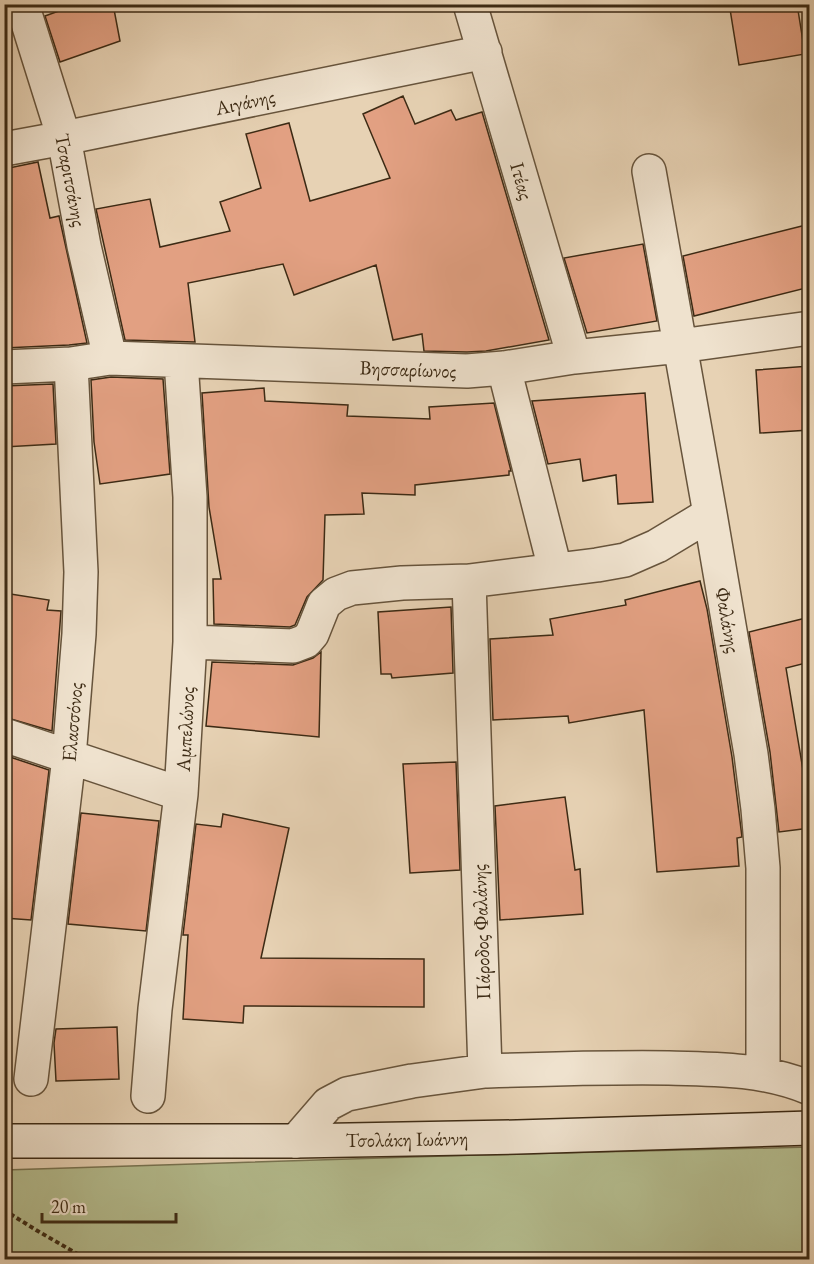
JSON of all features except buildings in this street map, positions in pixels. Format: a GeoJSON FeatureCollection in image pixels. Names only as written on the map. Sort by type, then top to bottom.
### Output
{"type":"FeatureCollection","features":[{"type":"Feature","properties":{"kind":"street","name":"Τσαριτσάνης"},"geometry":{"type":"LineString","coordinates":[[22,4],[64,138],[84,246],[110,358]]}},
{"type":"Feature","properties":{"kind":"street","name":"Ιτέας"},"geometry":{"type":"LineString","coordinates":[[470,4],[574,357]]}},
{"type":"Feature","properties":{"kind":"street","name":"Αιγάνης"},"geometry":{"type":"LineString","coordinates":[[4,149],[485,52]]}},
{"type":"Feature","properties":{"kind":"street","name":"Φαλάνης"},"geometry":{"type":"LineString","coordinates":[[648,171],[710,514],[758,808],[763,868],[763,1073]]}},
{"type":"Feature","properties":{"kind":"street","name":"Βησσαρίωνος"},"geometry":{"type":"LineString","coordinates":[[4,367],[71,364],[110,358],[414,371],[467,371],[810,328]]}},
{"type":"Feature","properties":{"kind":"street","name":"Αμπελώνος"},"geometry":{"type":"LineString","coordinates":[[148,1096],[154,1008],[182,794],[190,642],[190,497],[181,360]]}},
{"type":"Feature","properties":{"kind":"street","name":"Ελασσόνος"},"geometry":{"type":"LineString","coordinates":[[31,1079],[69,757],[79,634],[81,572],[71,364]]}},
{"type":"Feature","properties":{"kind":"street"},"geometry":{"type":"LineString","coordinates":[[504,368],[555,569]]}},
{"type":"Feature","properties":{"kind":"street"},"geometry":{"type":"LineString","coordinates":[[190,642],[293,646],[306,641],[312,634],[324,604],[336,594],[352,588],[469,582],[625,560],[657,546],[710,514]]}},
{"type":"Feature","properties":{"kind":"street","name":"Πάροδος Φαλάνης"},"geometry":{"type":"LineString","coordinates":[[469,582],[485,1071]]}},
{"type":"Feature","properties":{"kind":"street"},"geometry":{"type":"LineString","coordinates":[[4,735],[182,794]]}},
{"type":"Feature","properties":{"kind":"street"},"geometry":{"type":"LineString","coordinates":[[296,1141],[328,1104],[347,1094],[412,1080],[485,1071],[609,1067],[734,1070],[763,1073],[810,1088]]}},
{"type":"Feature","properties":{"kind":"street","name":"Τσολάκη Ιωάννη"},"geometry":{"type":"LineString","coordinates":[[4,1141],[296,1141],[810,1128]]}},
{"type":"Feature","properties":{"kind":"path"},"geometry":{"type":"LineString","coordinates":[[4,1209],[88,1260]]}},
{"type":"Feature","properties":{"kind":"green space"},"geometry":{"type":"Polygon","coordinates":[[[809,1147],[809,1259],[5,1259],[5,1170],[809,1147]]]}}]}
